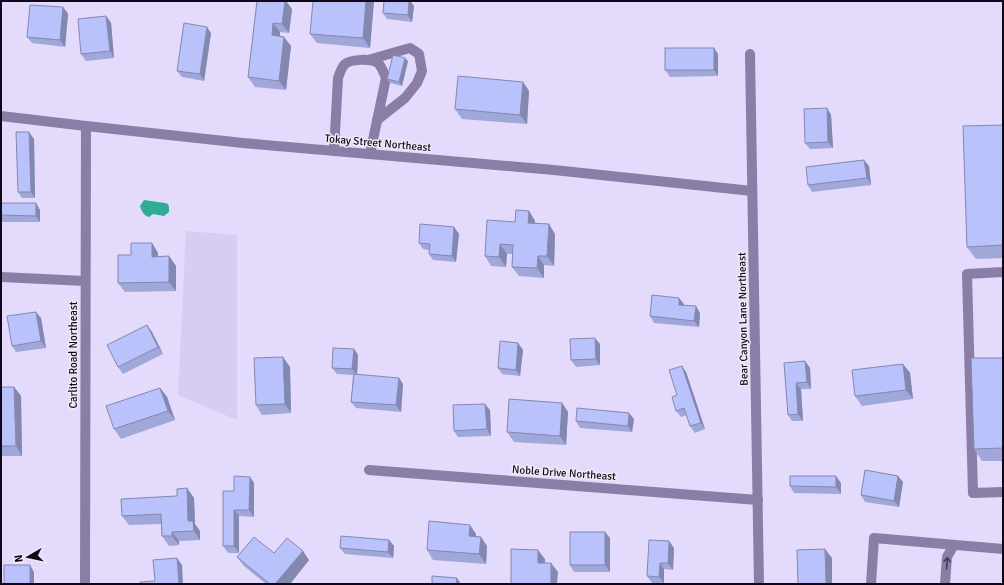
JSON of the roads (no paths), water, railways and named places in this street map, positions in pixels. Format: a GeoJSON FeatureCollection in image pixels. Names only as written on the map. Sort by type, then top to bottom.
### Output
{"type":"FeatureCollection","features":[{"type":"Feature","properties":{"kind":"street"},"geometry":{"type":"LineString","coordinates":[[334,151],[338,78],[340,70],[346,63],[368,60],[410,48],[419,54],[422,71],[417,83],[405,98],[377,120]]}},
{"type":"Feature","properties":{"kind":"street","name":"Bear Canyon Lane Northeast"},"geometry":{"type":"LineString","coordinates":[[750,54],[759,584]]}},
{"type":"Feature","properties":{"kind":"street"},"geometry":{"type":"LineString","coordinates":[[368,60],[377,62],[382,68],[386,78],[370,154]]}},
{"type":"Feature","properties":{"kind":"street","name":"Tokay Street Northeast"},"geometry":{"type":"LineString","coordinates":[[1,116],[243,143],[554,170],[752,191]]}},
{"type":"Feature","properties":{"kind":"street","name":"Carlito Road Northeast"},"geometry":{"type":"LineString","coordinates":[[84,584],[86,126]]}},
{"type":"Feature","properties":{"kind":"street"},"geometry":{"type":"LineString","coordinates":[[1003,272],[967,274],[973,493],[1003,492]]}},
{"type":"Feature","properties":{"kind":"street"},"geometry":{"type":"LineString","coordinates":[[1,277],[85,281]]}},
{"type":"Feature","properties":{"kind":"street","name":"Noble Drive Northeast"},"geometry":{"type":"LineString","coordinates":[[369,470],[758,500]]}},
{"type":"Feature","properties":{"kind":"street"},"geometry":{"type":"LineString","coordinates":[[871,584],[874,538],[1003,549]]}},
{"type":"Feature","properties":{"kind":"street"},"geometry":{"type":"LineString","coordinates":[[945,584],[947,557],[954,545]]}}]}
